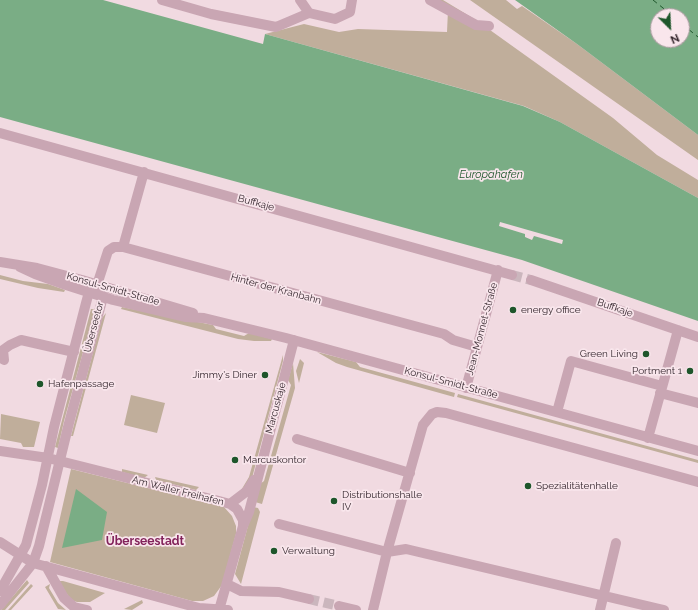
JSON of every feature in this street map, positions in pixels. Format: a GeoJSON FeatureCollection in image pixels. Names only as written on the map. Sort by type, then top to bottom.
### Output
{"type":"FeatureCollection","features":[{"type":"Feature","properties":{"kind":"street"},"geometry":{"type":"LineString","coordinates":[[162,0],[211,14],[276,26],[309,13],[335,19],[350,12],[352,0]]}},
{"type":"Feature","properties":{"kind":"street"},"geometry":{"type":"LineString","coordinates":[[300,0],[309,13]]}},
{"type":"Feature","properties":{"kind":"street"},"geometry":{"type":"LineString","coordinates":[[430,0],[476,25],[490,26]]}},
{"type":"Feature","properties":{"kind":"street","name":"Buffkaje"},"geometry":{"type":"LineString","coordinates":[[0,133],[512,275]]}},
{"type":"Feature","properties":{"kind":"street"},"geometry":{"type":"LineString","coordinates":[[97,285],[108,251],[114,247],[123,247],[144,172]]}},
{"type":"Feature","properties":{"kind":"street","name":"Hinter der Kranbahn"},"geometry":{"type":"LineString","coordinates":[[123,247],[444,334],[453,340],[477,347]]}},
{"type":"Feature","properties":{"kind":"street","name":"Konsul-Smidt-Straße"},"geometry":{"type":"LineString","coordinates":[[0,262],[20,267],[37,268],[184,310],[204,318],[294,340],[698,451]]}},
{"type":"Feature","properties":{"kind":"street","name":"Konsul-Smidt-Straße"},"geometry":{"type":"LineString","coordinates":[[20,267],[35,274],[103,297],[185,317],[204,318]]}},
{"type":"Feature","properties":{"kind":"street","name":"Jean-Monnet-Straße"},"geometry":{"type":"LineString","coordinates":[[466,388],[498,270]]}},
{"type":"Feature","properties":{"kind":"street","name":"Buffkaje"},"geometry":{"type":"LineString","coordinates":[[531,280],[698,337]]}},
{"type":"Feature","properties":{"kind":"street","name":"Überseetor"},"geometry":{"type":"LineString","coordinates":[[0,591],[21,555],[42,485],[89,292],[97,285],[103,297],[39,546],[33,563],[0,605]]}},
{"type":"Feature","properties":{"kind":"street"},"geometry":{"type":"LineString","coordinates":[[648,438],[678,330]]}},
{"type":"Feature","properties":{"kind":"street"},"geometry":{"type":"LineString","coordinates":[[4,360],[3,350],[21,340],[74,352]]}},
{"type":"Feature","properties":{"kind":"street","name":"Marcuskaje"},"geometry":{"type":"LineString","coordinates":[[243,526],[249,512],[257,475],[294,340]]}},
{"type":"Feature","properties":{"kind":"street"},"geometry":{"type":"LineString","coordinates":[[557,412],[571,360],[662,388],[698,403]]}},
{"type":"Feature","properties":{"kind":"street"},"geometry":{"type":"LineString","coordinates":[[373,610],[387,552],[423,425],[432,414],[441,412],[698,482]]}},
{"type":"Feature","properties":{"kind":"street"},"geometry":{"type":"LineString","coordinates":[[297,439],[410,473]]}},
{"type":"Feature","properties":{"kind":"street","name":"Am Waller Freihafen"},"geometry":{"type":"LineString","coordinates":[[0,451],[48,458],[230,504],[241,514],[243,526]]}},
{"type":"Feature","properties":{"kind":"street","name":"Marcuskaje"},"geometry":{"type":"LineString","coordinates":[[230,504],[247,491],[257,475]]}},
{"type":"Feature","properties":{"kind":"street"},"geometry":{"type":"LineString","coordinates":[[279,524],[387,552],[406,549],[664,610]]}},
{"type":"Feature","properties":{"kind":"street"},"geometry":{"type":"LineString","coordinates":[[0,542],[33,563],[199,608],[222,610],[227,584],[243,526]]}},
{"type":"Feature","properties":{"kind":"street"},"geometry":{"type":"LineString","coordinates":[[600,610],[616,543]]}},
{"type":"Feature","properties":{"kind":"street"},"geometry":{"type":"LineString","coordinates":[[46,566],[64,598],[74,606],[87,610]]}},
{"type":"Feature","properties":{"kind":"street"},"geometry":{"type":"LineString","coordinates":[[227,584],[241,591],[279,592],[309,599]]}},
{"type":"Feature","properties":{"kind":"street"},"geometry":{"type":"LineString","coordinates":[[339,606],[356,610]]}},
{"type":"Feature","properties":{"kind":"shaded area"},"geometry":{"type":"Polygon","coordinates":[[[429,0],[443,0],[476,20],[613,118],[657,155],[698,180],[698,198],[560,122],[524,106],[265,34],[304,24],[339,32],[358,29],[447,32],[448,10],[429,0]]]}},
{"type":"Feature","properties":{"kind":"shaded area"},"geometry":{"type":"Polygon","coordinates":[[[470,0],[506,0],[517,9],[522,6],[577,44],[698,135],[698,160],[470,0]]]}},
{"type":"Feature","properties":{"kind":"shaded area"},"geometry":{"type":"Polygon","coordinates":[[[0,275],[23,281],[48,284],[65,290],[64,292],[38,288],[0,279],[0,275]]]}},
{"type":"Feature","properties":{"kind":"shaded area"},"geometry":{"type":"Polygon","coordinates":[[[122,307],[213,325],[216,329],[244,336],[249,333],[272,339],[271,341],[254,341],[238,339],[121,309],[122,307]]]}},
{"type":"Feature","properties":{"kind":"shaded area"},"geometry":{"type":"Polygon","coordinates":[[[91,309],[95,309],[58,448],[55,447],[91,309]]]}},
{"type":"Feature","properties":{"kind":"shaded area"},"geometry":{"type":"Polygon","coordinates":[[[106,313],[73,436],[71,436],[102,318],[106,313]]]}},
{"type":"Feature","properties":{"kind":"shaded area"},"geometry":{"type":"Polygon","coordinates":[[[317,352],[356,362],[360,367],[455,393],[454,397],[347,367],[336,363],[317,352]]]}},
{"type":"Feature","properties":{"kind":"shaded area"},"geometry":{"type":"Polygon","coordinates":[[[283,355],[283,361],[252,478],[240,492],[249,477],[283,355]]]}},
{"type":"Feature","properties":{"kind":"shaded area"},"geometry":{"type":"Polygon","coordinates":[[[300,359],[304,363],[299,383],[296,371],[300,359]]]}},
{"type":"Feature","properties":{"kind":"shaded area"},"geometry":{"type":"Polygon","coordinates":[[[293,363],[295,388],[262,504],[255,502],[260,484],[264,481],[291,385],[288,380],[293,363]]]}},
{"type":"Feature","properties":{"kind":"shaded area"},"geometry":{"type":"Polygon","coordinates":[[[458,394],[698,460],[698,463],[457,397],[458,394]]]}},
{"type":"Feature","properties":{"kind":"shaded area"},"geometry":{"type":"Polygon","coordinates":[[[131,395],[165,403],[157,433],[124,425],[131,395]]]}},
{"type":"Feature","properties":{"kind":"shaded area"},"geometry":{"type":"Polygon","coordinates":[[[1,414],[40,422],[34,447],[23,447],[21,443],[0,439],[1,414]]]}},
{"type":"Feature","properties":{"kind":"shaded area"},"geometry":{"type":"Polygon","coordinates":[[[71,469],[224,507],[232,516],[236,526],[236,534],[222,585],[214,596],[203,601],[192,601],[50,562],[71,469]]]}},
{"type":"Feature","properties":{"kind":"shaded area"},"geometry":{"type":"Polygon","coordinates":[[[122,469],[148,475],[144,478],[122,472],[122,469]]]}},
{"type":"Feature","properties":{"kind":"shaded area"},"geometry":{"type":"Polygon","coordinates":[[[155,477],[199,487],[196,490],[156,480],[155,477]]]}},
{"type":"Feature","properties":{"kind":"shaded area"},"geometry":{"type":"Polygon","coordinates":[[[253,507],[258,508],[260,512],[241,584],[235,574],[253,507]]]}},
{"type":"Feature","properties":{"kind":"shaded area"},"geometry":{"type":"Polygon","coordinates":[[[27,580],[29,583],[5,610],[1,610],[27,580]]]}},
{"type":"Feature","properties":{"kind":"shaded area"},"geometry":{"type":"Polygon","coordinates":[[[58,581],[63,581],[105,593],[90,602],[77,602],[71,600],[58,581]]]}},
{"type":"Feature","properties":{"kind":"shaded area"},"geometry":{"type":"Polygon","coordinates":[[[31,584],[33,586],[11,610],[8,610],[31,584]]]}},
{"type":"Feature","properties":{"kind":"shaded area"},"geometry":{"type":"Polygon","coordinates":[[[50,584],[49,588],[58,603],[66,610],[58,609],[45,587],[50,584]]]}},
{"type":"Feature","properties":{"kind":"shaded area"},"geometry":{"type":"Polygon","coordinates":[[[142,600],[143,603],[132,610],[124,609],[142,600]]]}},
{"type":"Feature","properties":{"kind":"water","name":"Europahafen"},"geometry":{"type":"Polygon","coordinates":[[[0,0],[103,0],[263,44],[265,34],[523,106],[560,122],[698,198],[698,321],[522,260],[0,117],[0,0]]]}},
{"type":"Feature","properties":{"kind":"water"},"geometry":{"type":"Polygon","coordinates":[[[515,0],[698,0],[698,135],[577,44],[515,0]]]}},
{"type":"Feature","properties":{"kind":"water"},"geometry":{"type":"Polygon","coordinates":[[[76,489],[107,512],[102,540],[62,548],[76,489]]]}},
{"type":"Feature","properties":{"kind":"pier"},"geometry":{"type":"Polygon","coordinates":[[[500,222],[563,240],[562,244],[534,236],[532,240],[525,237],[525,234],[499,226],[500,222]]]}},
{"type":"Feature","properties":{"kind":"ferry route"},"geometry":{"type":"LineString","coordinates":[[653,0],[663,8]]}},
{"type":"Feature","properties":{"kind":"ferry route"},"geometry":{"type":"LineString","coordinates":[[690,30],[698,37]]}},
{"type":"Feature","properties":{"kind":"tunnel"},"geometry":{"type":"LineString","coordinates":[[512,275],[531,280]]}},
{"type":"Feature","properties":{"kind":"tunnel"},"geometry":{"type":"LineString","coordinates":[[309,599],[339,606]]}},
{"type":"Feature","properties":{"kind":"place","name":"energy office"},"geometry":{"type":"Point","coordinates":[513,310]}},
{"type":"Feature","properties":{"kind":"place","name":"Green Living"},"geometry":{"type":"Point","coordinates":[646,354]}},
{"type":"Feature","properties":{"kind":"place","name":"Portment 1"},"geometry":{"type":"Point","coordinates":[690,371]}},
{"type":"Feature","properties":{"kind":"place","name":"Jimmy's Diner"},"geometry":{"type":"Point","coordinates":[265,375]}},
{"type":"Feature","properties":{"kind":"place","name":"Hafenpassage"},"geometry":{"type":"Point","coordinates":[40,384]}},
{"type":"Feature","properties":{"kind":"place","name":"Marcuskontor"},"geometry":{"type":"Point","coordinates":[235,460]}},
{"type":"Feature","properties":{"kind":"place","name":"Spezialitätenhalle"},"geometry":{"type":"Point","coordinates":[528,486]}},
{"type":"Feature","properties":{"kind":"place","name":"Distributionshalle IV"},"geometry":{"type":"Point","coordinates":[334,501]}},
{"type":"Feature","properties":{"kind":"place","name":"Verwaltung"},"geometry":{"type":"Point","coordinates":[274,551]}},
{"type":"Feature","properties":{"kind":"district","name":"Überseestadt"},"geometry":{"type":"Point","coordinates":[145,541]}}]}
